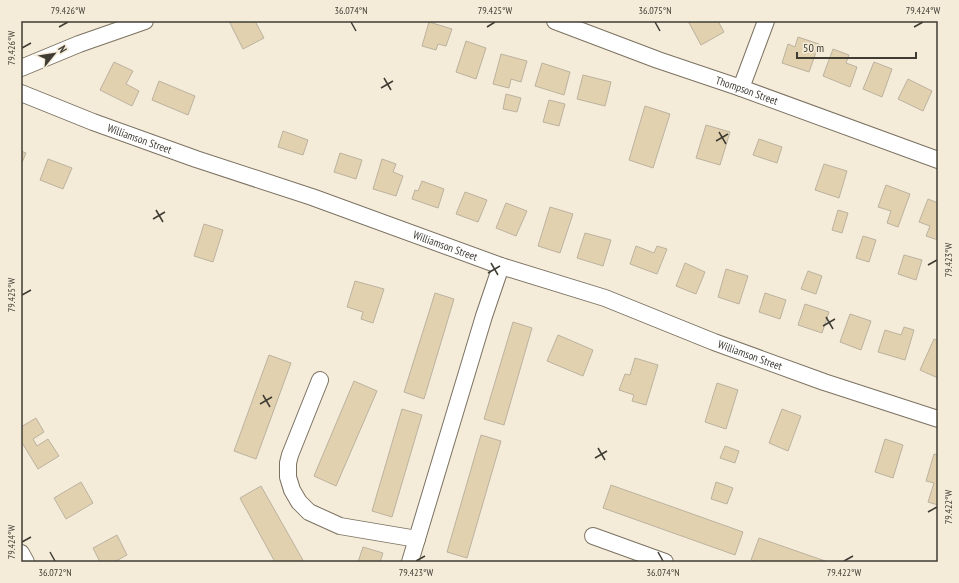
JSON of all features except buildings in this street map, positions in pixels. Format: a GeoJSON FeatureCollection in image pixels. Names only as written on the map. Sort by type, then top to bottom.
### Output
{"type":"FeatureCollection","features":[{"type":"Feature","properties":{"kind":"street"},"geometry":{"type":"LineString","coordinates":[[21,68],[80,44],[145,21]]}},
{"type":"Feature","properties":{"kind":"street","name":"Thompson Street"},"geometry":{"type":"LineString","coordinates":[[555,21],[658,60],[741,88],[938,160]]}},
{"type":"Feature","properties":{"kind":"street"},"geometry":{"type":"LineString","coordinates":[[741,88],[766,21]]}},
{"type":"Feature","properties":{"kind":"street","name":"Williamson Street"},"geometry":{"type":"LineString","coordinates":[[21,92],[93,122],[174,151],[312,197],[501,266],[605,298],[714,342],[824,382],[938,419]]}},
{"type":"Feature","properties":{"kind":"street"},"geometry":{"type":"LineString","coordinates":[[410,562],[484,316],[501,266]]}},
{"type":"Feature","properties":{"kind":"street"},"geometry":{"type":"LineString","coordinates":[[320,380],[288,463],[288,477],[292,490],[299,502],[309,512],[340,526],[417,539]]}},
{"type":"Feature","properties":{"kind":"street"},"geometry":{"type":"LineString","coordinates":[[593,536],[665,562]]}},
{"type":"Feature","properties":{"kind":"street"},"geometry":{"type":"LineString","coordinates":[[21,553],[26,562]]}}]}
